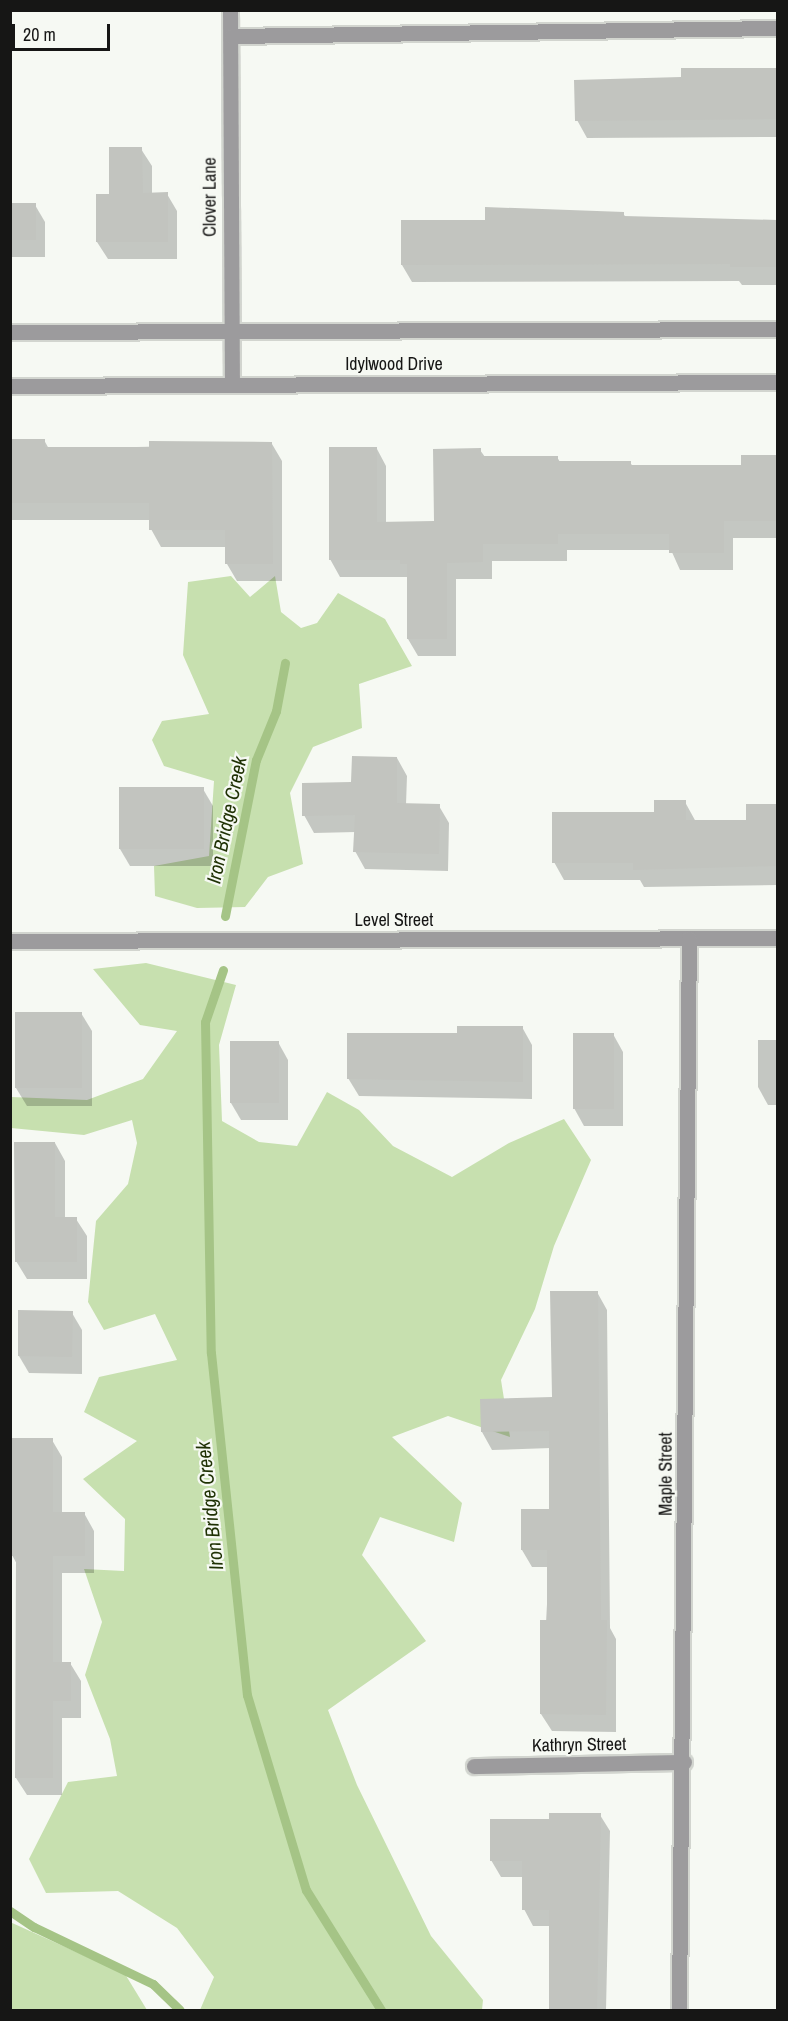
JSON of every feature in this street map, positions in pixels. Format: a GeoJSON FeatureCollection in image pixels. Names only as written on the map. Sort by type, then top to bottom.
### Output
{"type":"FeatureCollection","features":[{"type":"Feature","properties":{"kind":"street","name":"Clover Lane"},"geometry":{"type":"LineString","coordinates":[[230,10],[232,383]]}},
{"type":"Feature","properties":{"kind":"street"},"geometry":{"type":"LineString","coordinates":[[231,36],[777,28]]}},
{"type":"Feature","properties":{"kind":"street","name":"Idylwood Drive"},"geometry":{"type":"LineString","coordinates":[[10,332],[777,329]]}},
{"type":"Feature","properties":{"kind":"street","name":"Idylwood Drive"},"geometry":{"type":"LineString","coordinates":[[10,386],[232,383],[777,382]]}},
{"type":"Feature","properties":{"kind":"street","name":"Maple Street"},"geometry":{"type":"LineString","coordinates":[[679,2010],[684,1762],[689,938]]}},
{"type":"Feature","properties":{"kind":"street","name":"Level Street"},"geometry":{"type":"LineString","coordinates":[[10,941],[777,938]]}},
{"type":"Feature","properties":{"kind":"street","name":"Kathryn Street"},"geometry":{"type":"LineString","coordinates":[[474,1766],[684,1762]]}},
{"type":"Feature","properties":{"kind":"green space"},"geometry":{"type":"Polygon","coordinates":[[[231,576],[250,597],[275,576],[281,612],[301,628],[317,623],[338,593],[385,619],[412,666],[359,684],[362,728],[313,747],[290,793],[303,864],[268,877],[245,907],[197,908],[155,896],[154,866],[209,856],[214,781],[164,766],[152,740],[162,721],[209,714],[183,655],[188,582],[231,576]]]}},
{"type":"Feature","properties":{"kind":"green space"},"geometry":{"type":"Polygon","coordinates":[[[146,963],[236,985],[219,1045],[222,1121],[259,1142],[297,1146],[327,1092],[359,1110],[393,1146],[452,1177],[509,1143],[564,1119],[591,1160],[554,1246],[535,1309],[501,1380],[510,1437],[448,1416],[392,1437],[462,1503],[454,1542],[380,1517],[362,1555],[426,1641],[328,1710],[357,1785],[431,1936],[483,2000],[482,2010],[200,2010],[214,1977],[177,1928],[118,1891],[46,1893],[29,1859],[68,1782],[117,1776],[110,1739],[85,1675],[102,1622],[84,1569],[124,1571],[125,1519],[83,1479],[137,1441],[84,1412],[99,1377],[177,1360],[155,1314],[104,1330],[88,1302],[96,1221],[128,1184],[137,1143],[132,1120],[84,1135],[11,1128],[11,1097],[87,1100],[143,1079],[177,1031],[140,1025],[93,969],[146,963]]]}},
{"type":"Feature","properties":{"kind":"green space"},"geometry":{"type":"Polygon","coordinates":[[[10,1922],[125,1974],[147,2010],[11,2010],[10,1922]]]}},
{"type":"Feature","properties":{"kind":"building"},"geometry":{"type":"Polygon","coordinates":[[[681,68],[777,68],[777,119],[575,121],[574,80],[681,77],[681,68]]]}},
{"type":"Feature","properties":{"kind":"building"},"geometry":{"type":"Polygon","coordinates":[[[109,147],[142,147],[143,193],[168,192],[168,242],[96,242],[96,194],[109,194],[109,147]]]}},
{"type":"Feature","properties":{"kind":"building"},"geometry":{"type":"Polygon","coordinates":[[[10,203],[36,203],[36,240],[10,240],[10,203]]]}},
{"type":"Feature","properties":{"kind":"building"},"geometry":{"type":"Polygon","coordinates":[[[485,207],[624,212],[624,216],[777,220],[777,267],[730,267],[730,264],[401,265],[401,220],[485,220],[485,207]]]}},
{"type":"Feature","properties":{"kind":"building"},"geometry":{"type":"Polygon","coordinates":[[[10,439],[45,439],[45,447],[149,447],[149,441],[272,442],[273,564],[225,564],[225,530],[149,530],[149,503],[10,503],[10,439]]]}},
{"type":"Feature","properties":{"kind":"building"},"geometry":{"type":"Polygon","coordinates":[[[329,447],[377,447],[377,522],[434,521],[433,449],[481,448],[481,456],[558,456],[558,461],[631,461],[631,465],[741,465],[741,455],[777,455],[777,521],[724,521],[724,553],[669,553],[669,534],[558,534],[558,544],[483,544],[483,562],[447,563],[447,639],[407,639],[407,564],[400,564],[400,560],[329,560],[329,447]]]}},
{"type":"Feature","properties":{"kind":"building"},"geometry":{"type":"Polygon","coordinates":[[[352,756],[397,757],[397,803],[440,804],[439,854],[353,852],[355,815],[302,816],[302,783],[351,782],[352,756]]]}},
{"type":"Feature","properties":{"kind":"building"},"geometry":{"type":"Polygon","coordinates":[[[119,787],[204,787],[204,849],[119,849],[119,787]]]}},
{"type":"Feature","properties":{"kind":"building"},"geometry":{"type":"Polygon","coordinates":[[[654,800],[686,800],[686,820],[746,820],[746,804],[777,804],[777,866],[633,870],[633,863],[552,863],[552,812],[654,812],[654,800]]]}},
{"type":"Feature","properties":{"kind":"building"},"geometry":{"type":"Polygon","coordinates":[[[15,1012],[82,1012],[82,1088],[15,1088],[15,1012]]]}},
{"type":"Feature","properties":{"kind":"building"},"geometry":{"type":"Polygon","coordinates":[[[457,1026],[523,1026],[523,1082],[347,1079],[347,1033],[457,1033],[457,1026]]]}},
{"type":"Feature","properties":{"kind":"building"},"geometry":{"type":"Polygon","coordinates":[[[573,1033],[614,1033],[614,1109],[573,1109],[573,1033]]]}},
{"type":"Feature","properties":{"kind":"building"},"geometry":{"type":"Polygon","coordinates":[[[230,1041],[279,1041],[279,1103],[230,1103],[230,1041]]]}},
{"type":"Feature","properties":{"kind":"building"},"geometry":{"type":"Polygon","coordinates":[[[14,1142],[55,1142],[55,1217],[77,1217],[77,1262],[15,1262],[14,1142]]]}},
{"type":"Feature","properties":{"kind":"building"},"geometry":{"type":"Polygon","coordinates":[[[550,1291],[598,1291],[601,1620],[607,1620],[606,1715],[540,1714],[540,1620],[547,1620],[547,1550],[521,1550],[521,1509],[549,1509],[549,1431],[481,1432],[480,1399],[552,1397],[550,1291]]]}},
{"type":"Feature","properties":{"kind":"building"},"geometry":{"type":"Polygon","coordinates":[[[18,1310],[73,1311],[72,1357],[18,1356],[18,1310]]]}},
{"type":"Feature","properties":{"kind":"building"},"geometry":{"type":"Polygon","coordinates":[[[10,1438],[53,1438],[53,1512],[85,1512],[85,1556],[53,1556],[53,1662],[71,1662],[71,1701],[53,1701],[53,1778],[15,1778],[16,1556],[10,1556],[10,1438]]]}},
{"type":"Feature","properties":{"kind":"building"},"geometry":{"type":"Polygon","coordinates":[[[549,1813],[601,1813],[597,2010],[549,2010],[549,1910],[522,1910],[522,1861],[490,1861],[490,1819],[549,1819],[549,1813]]]}},
{"type":"Feature","properties":{"kind":"waterway","name":"Iron Bridge Creek"},"geometry":{"type":"LineString","coordinates":[[225,916],[256,760],[276,711],[285,663]]}},
{"type":"Feature","properties":{"kind":"waterway","name":"Iron Bridge Creek"},"geometry":{"type":"LineString","coordinates":[[223,970],[205,1022],[211,1353],[247,1695],[306,1890],[381,2010]]}},
{"type":"Feature","properties":{"kind":"waterway"},"geometry":{"type":"LineString","coordinates":[[10,1911],[34,1927],[153,1984],[180,2010]]}}]}
